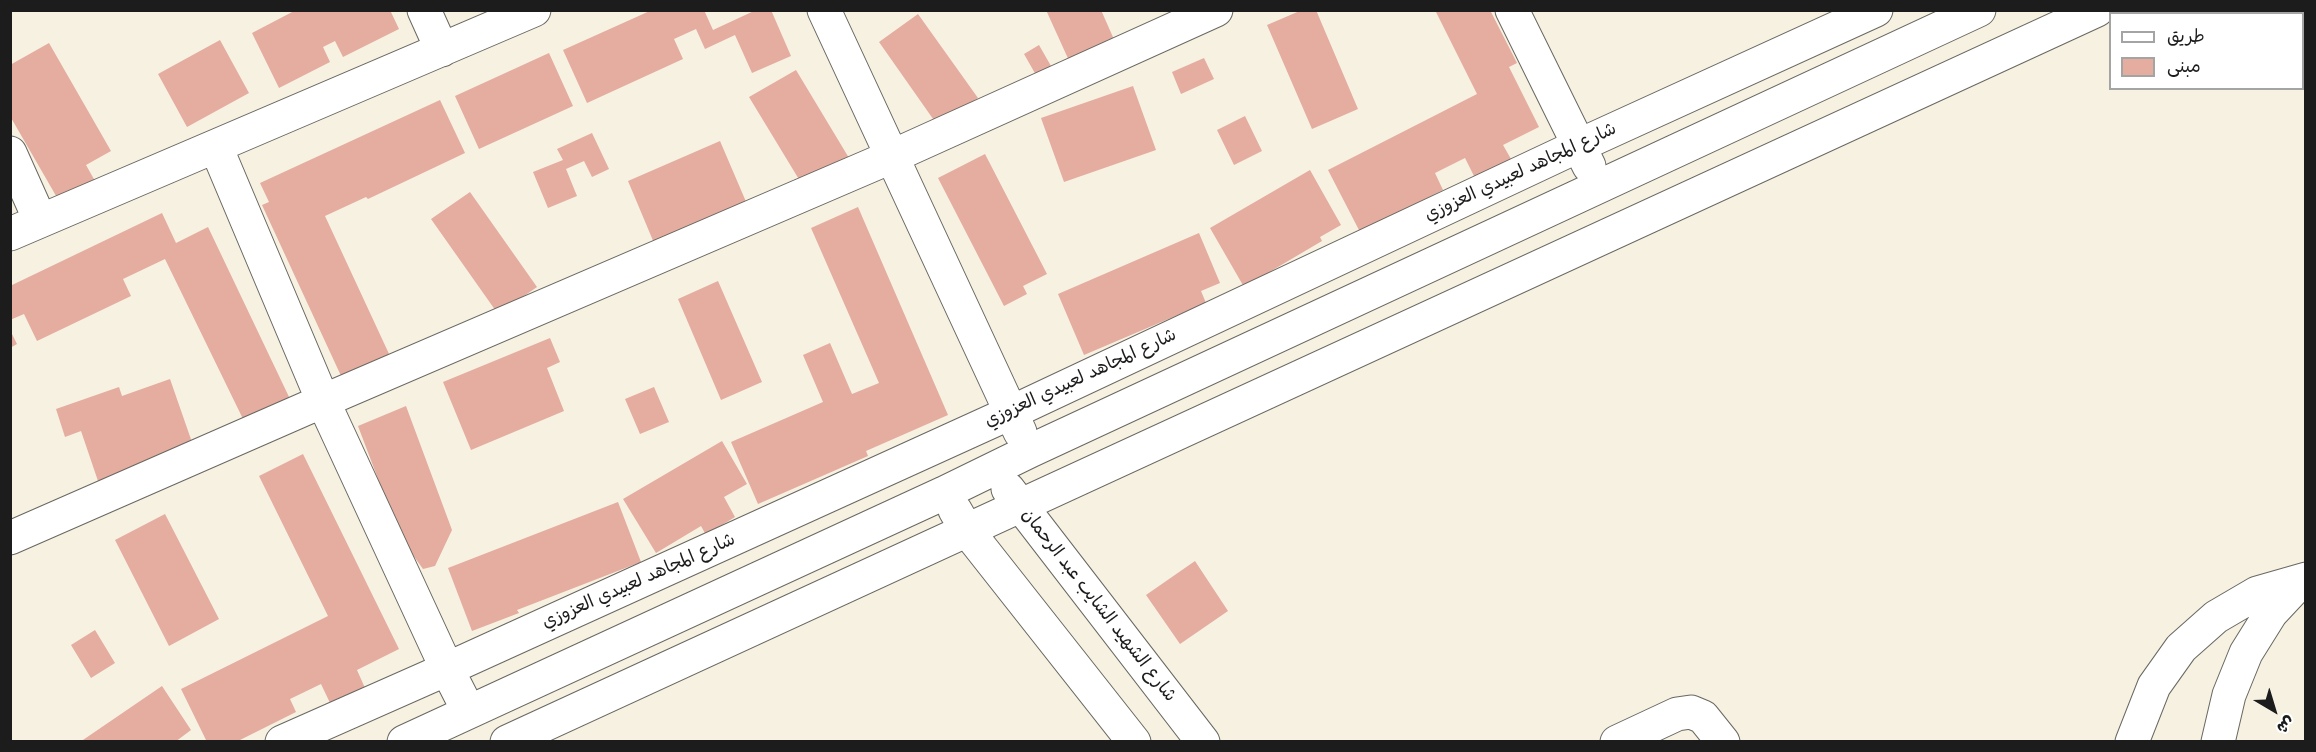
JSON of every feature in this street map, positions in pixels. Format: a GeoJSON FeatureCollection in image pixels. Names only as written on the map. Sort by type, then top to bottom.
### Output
{"type":"FeatureCollection","features":[{"type":"Feature","properties":{"kind":"street"},"geometry":{"type":"LineString","coordinates":[[424,10],[442,50]]}},
{"type":"Feature","properties":{"kind":"street"},"geometry":{"type":"LineString","coordinates":[[10,234],[534,10]]}},
{"type":"Feature","properties":{"kind":"street"},"geometry":{"type":"LineString","coordinates":[[824,10],[1010,413],[1051,492]]}},
{"type":"Feature","properties":{"kind":"street"},"geometry":{"type":"LineString","coordinates":[[10,538],[893,156],[1216,10]]}},
{"type":"Feature","properties":{"kind":"street"},"geometry":{"type":"LineString","coordinates":[[1512,10],[1599,187]]}},
{"type":"Feature","properties":{"kind":"street","name":"شارع المجاهد لعبيدي العزوزي"},"geometry":{"type":"LineString","coordinates":[[282,741],[447,669],[1010,413],[1578,146],[1876,10]]}},
{"type":"Feature","properties":{"kind":"street"},"geometry":{"type":"LineString","coordinates":[[404,741],[944,493],[1979,10]]}},
{"type":"Feature","properties":{"kind":"street"},"geometry":{"type":"LineString","coordinates":[[507,741],[2097,10]]}},
{"type":"Feature","properties":{"kind":"street"},"geometry":{"type":"LineString","coordinates":[[216,147],[323,401],[469,712]]}},
{"type":"Feature","properties":{"kind":"street"},"geometry":{"type":"LineString","coordinates":[[10,153],[40,220]]}},
{"type":"Feature","properties":{"kind":"street","name":"شارع الشهيد الشايب عبد الرحمان"},"geometry":{"type":"LineString","coordinates":[[993,469],[1019,506],[1203,741]]}},
{"type":"Feature","properties":{"kind":"street"},"geometry":{"type":"LineString","coordinates":[[944,493],[966,529],[1134,741]]}},
{"type":"Feature","properties":{"kind":"street"},"geometry":{"type":"LineString","coordinates":[[2132,741],[2154,686],[2181,648],[2216,617],[2257,593],[2304,579]]}},
{"type":"Feature","properties":{"kind":"street"},"geometry":{"type":"LineString","coordinates":[[2218,741],[2229,695],[2246,653],[2271,613],[2304,579]]}},
{"type":"Feature","properties":{"kind":"street"},"geometry":{"type":"LineString","coordinates":[[1617,741],[1677,714],[1691,712],[1703,717],[1723,741]]}},
{"type":"Feature","properties":{"kind":"building"},"geometry":{"type":"Polygon","coordinates":[[[296,10],[390,10],[399,29],[343,57],[335,41],[323,47],[330,62],[279,88],[252,33],[296,10]]]}},
{"type":"Feature","properties":{"kind":"building"},"geometry":{"type":"Polygon","coordinates":[[[652,10],[704,10],[713,30],[756,10],[771,10],[791,56],[752,73],[735,35],[705,49],[696,29],[674,39],[683,59],[587,103],[563,50],[652,10]]]}},
{"type":"Feature","properties":{"kind":"building"},"geometry":{"type":"Polygon","coordinates":[[[1046,10],[1101,10],[1116,44],[1071,65],[1046,10]]]}},
{"type":"Feature","properties":{"kind":"building"},"geometry":{"type":"Polygon","coordinates":[[[1302,10],[1316,10],[1358,109],[1312,129],[1267,25],[1302,10]]]}},
{"type":"Feature","properties":{"kind":"building"},"geometry":{"type":"Polygon","coordinates":[[[1435,10],[1490,10],[1517,63],[1509,67],[1539,127],[1503,145],[1511,159],[1475,178],[1465,158],[1435,173],[1443,190],[1360,232],[1328,170],[1477,94],[1435,10]]]}},
{"type":"Feature","properties":{"kind":"building"},"geometry":{"type":"Polygon","coordinates":[[[918,14],[978,98],[938,126],[879,42],[918,14]]]}},
{"type":"Feature","properties":{"kind":"building"},"geometry":{"type":"Polygon","coordinates":[[[220,40],[249,93],[187,127],[158,74],[220,40]]]}},
{"type":"Feature","properties":{"kind":"building"},"geometry":{"type":"Polygon","coordinates":[[[49,43],[111,151],[86,165],[95,181],[59,201],[10,116],[10,65],[49,43]]]}},
{"type":"Feature","properties":{"kind":"building"},"geometry":{"type":"Polygon","coordinates":[[[1039,45],[1055,73],[1040,82],[1024,54],[1039,45]]]}},
{"type":"Feature","properties":{"kind":"building"},"geometry":{"type":"Polygon","coordinates":[[[549,53],[573,106],[479,149],[455,96],[549,53]]]}},
{"type":"Feature","properties":{"kind":"building"},"geometry":{"type":"Polygon","coordinates":[[[1204,58],[1214,79],[1181,94],[1172,72],[1204,58]]]}},
{"type":"Feature","properties":{"kind":"building"},"geometry":{"type":"Polygon","coordinates":[[[796,70],[849,158],[803,186],[749,97],[796,70]]]}},
{"type":"Feature","properties":{"kind":"building"},"geometry":{"type":"Polygon","coordinates":[[[1133,86],[1156,150],[1064,182],[1041,118],[1133,86]]]}},
{"type":"Feature","properties":{"kind":"building"},"geometry":{"type":"Polygon","coordinates":[[[440,100],[465,153],[368,199],[366,197],[325,216],[390,356],[342,378],[262,205],[269,202],[260,183],[440,100]]]}},
{"type":"Feature","properties":{"kind":"building"},"geometry":{"type":"Polygon","coordinates":[[[1245,116],[1262,151],[1234,165],[1217,130],[1245,116]]]}},
{"type":"Feature","properties":{"kind":"building"},"geometry":{"type":"Polygon","coordinates":[[[592,133],[609,169],[592,177],[584,161],[566,169],[577,196],[548,208],[533,172],[563,160],[557,149],[592,133]]]}},
{"type":"Feature","properties":{"kind":"building"},"geometry":{"type":"Polygon","coordinates":[[[720,141],[747,204],[654,243],[628,181],[720,141]]]}},
{"type":"Feature","properties":{"kind":"building"},"geometry":{"type":"Polygon","coordinates":[[[985,154],[1047,274],[1023,286],[1027,294],[1004,306],[938,178],[985,154]]]}},
{"type":"Feature","properties":{"kind":"building"},"geometry":{"type":"Polygon","coordinates":[[[1310,170],[1341,225],[1320,237],[1322,241],[1244,287],[1210,228],[1310,170]]]}},
{"type":"Feature","properties":{"kind":"building"},"geometry":{"type":"Polygon","coordinates":[[[470,192],[537,287],[498,314],[431,219],[470,192]]]}},
{"type":"Feature","properties":{"kind":"building"},"geometry":{"type":"Polygon","coordinates":[[[858,207],[948,415],[866,451],[868,456],[758,504],[731,442],[823,402],[803,355],[830,343],[852,394],[879,383],[811,228],[858,207]]]}},
{"type":"Feature","properties":{"kind":"building"},"geometry":{"type":"Polygon","coordinates":[[[162,213],[176,243],[208,227],[290,399],[244,421],[165,259],[123,279],[131,296],[37,341],[24,314],[10,320],[10,286],[162,213]]]}},
{"type":"Feature","properties":{"kind":"building"},"geometry":{"type":"Polygon","coordinates":[[[1199,233],[1220,283],[1201,291],[1206,303],[1084,355],[1058,294],[1199,233]]]}},
{"type":"Feature","properties":{"kind":"building"},"geometry":{"type":"Polygon","coordinates":[[[718,281],[762,382],[721,400],[678,299],[718,281]]]}},
{"type":"Feature","properties":{"kind":"building"},"geometry":{"type":"Polygon","coordinates":[[[10,330],[17,344],[10,348],[10,330]]]}},
{"type":"Feature","properties":{"kind":"building"},"geometry":{"type":"Polygon","coordinates":[[[550,338],[560,362],[547,368],[564,411],[471,450],[443,382],[550,338]]]}},
{"type":"Feature","properties":{"kind":"building"},"geometry":{"type":"Polygon","coordinates":[[[170,379],[194,448],[98,481],[81,431],[65,437],[56,409],[119,387],[122,396],[170,379]]]}},
{"type":"Feature","properties":{"kind":"building"},"geometry":{"type":"Polygon","coordinates":[[[654,387],[669,422],[640,434],[625,399],[654,387]]]}},
{"type":"Feature","properties":{"kind":"building"},"geometry":{"type":"Polygon","coordinates":[[[406,406],[452,530],[435,566],[423,569],[400,537],[358,426],[406,406]]]}},
{"type":"Feature","properties":{"kind":"building"},"geometry":{"type":"Polygon","coordinates":[[[722,441],[747,484],[724,497],[735,517],[706,535],[701,526],[656,553],[623,499],[722,441]]]}},
{"type":"Feature","properties":{"kind":"building"},"geometry":{"type":"Polygon","coordinates":[[[303,454],[399,649],[357,670],[365,688],[331,705],[321,684],[290,699],[296,712],[236,742],[207,742],[181,689],[328,616],[259,476],[303,454]]]}},
{"type":"Feature","properties":{"kind":"building"},"geometry":{"type":"Polygon","coordinates":[[[618,502],[641,562],[517,610],[519,613],[472,631],[448,568],[618,502]]]}},
{"type":"Feature","properties":{"kind":"building"},"geometry":{"type":"Polygon","coordinates":[[[165,514],[219,619],[169,646],[115,540],[165,514]]]}},
{"type":"Feature","properties":{"kind":"building"},"geometry":{"type":"Polygon","coordinates":[[[1195,561],[1228,611],[1180,644],[1146,595],[1195,561]]]}},
{"type":"Feature","properties":{"kind":"building"},"geometry":{"type":"Polygon","coordinates":[[[95,630],[115,663],[91,678],[71,645],[95,630]]]}},
{"type":"Feature","properties":{"kind":"building"},"geometry":{"type":"Polygon","coordinates":[[[162,686],[191,730],[175,742],[80,742],[162,686]]]}}]}
